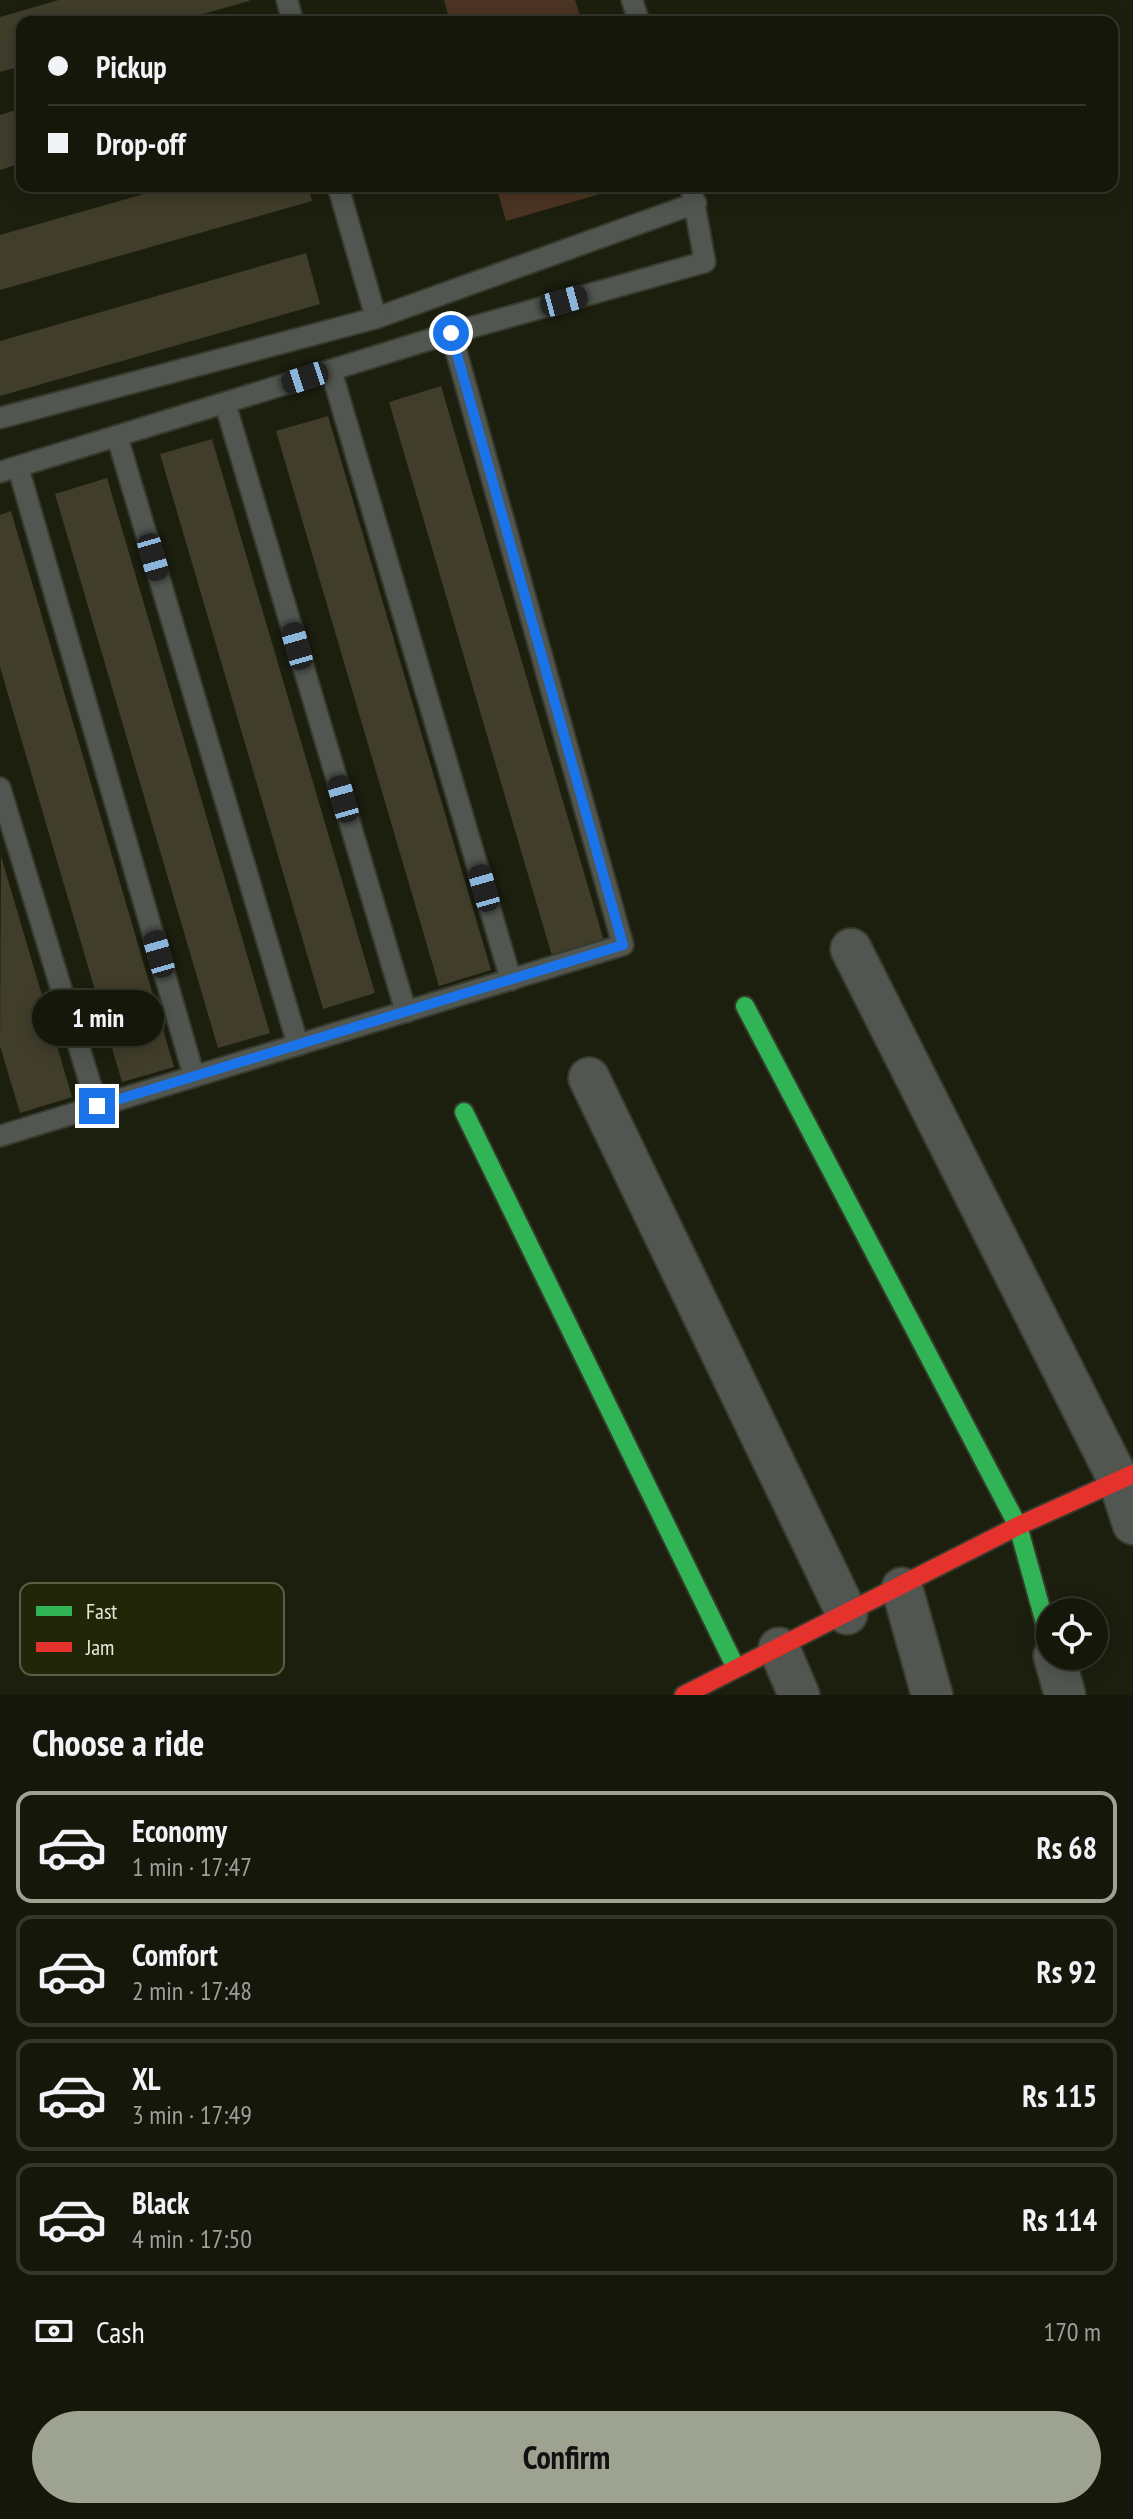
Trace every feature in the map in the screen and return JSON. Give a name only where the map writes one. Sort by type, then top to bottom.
[{"type":"street","points":[[851,949],[1126,1478],[1133,1524]]},
{"type":"street","points":[[745,1006],[1018,1526],[1038,1598]]},
{"type":"street","points":[[589,1078],[847,1614]]},
{"type":"street","points":[[464,1112],[736,1668]]},
{"type":"street","points":[[684,1695],[902,1588],[1018,1526],[1126,1478]]},
{"type":"street","points":[[902,1588],[932,1695]]},
{"type":"street","points":[[779,1648],[799,1695]]},
{"type":"street","points":[[1058,1670],[1065,1695]]},
{"type":"lane","points":[[340,192],[376,318]]},
{"type":"lane","points":[[0,418],[376,318],[693,195],[705,262],[451,333],[9,469],[194,1076]]},
{"type":"lane","points":[[0,1136],[623,945],[451,333]]},
{"type":"lane","points":[[331,370],[511,980]]},
{"type":"lane","points":[[225,403],[406,1012]]},
{"type":"lane","points":[[117,436],[298,1045]]},
{"type":"lane","points":[[0,788],[97,1106]]},
{"type":"shaded area","points":[[444,0],[575,0],[580,16],[448,16]]},
{"type":"shaded area","points":[[498,192],[607,192],[506,221]]},
{"type":"building","points":[[59,0],[249,0],[196,16],[16,16],[16,68],[0,72],[0,17]]},
{"type":"building","points":[[16,110],[16,165],[0,170],[0,115]]},
{"type":"building","points":[[151,192],[310,192],[312,201],[0,290],[0,235]]},
{"type":"building","points":[[306,253],[320,304],[0,396],[0,341]]},
{"type":"building","points":[[441,386],[604,941],[552,956],[389,402]]},
{"type":"building","points":[[328,416],[491,970],[439,986],[276,431]]},
{"type":"building","points":[[212,439],[375,993],[323,1009],[160,454]]},
{"type":"building","points":[[107,478],[270,1033],[218,1048],[55,494]]},
{"type":"building","points":[[11,511],[174,1067],[122,1082],[0,667],[0,515]]},
{"type":"building","points":[[1,856],[72,1097],[20,1113],[0,1046]]},
{"type":"traffic: fast","points":[[745,1006],[1018,1526],[1038,1598]]},
{"type":"traffic: fast","points":[[464,1112],[736,1668]]},
{"type":"traffic: jam","points":[[684,1695],[1018,1526],[1133,1474]]},
{"type":"route","points":[[97,1106],[623,945],[451,333]]}]
